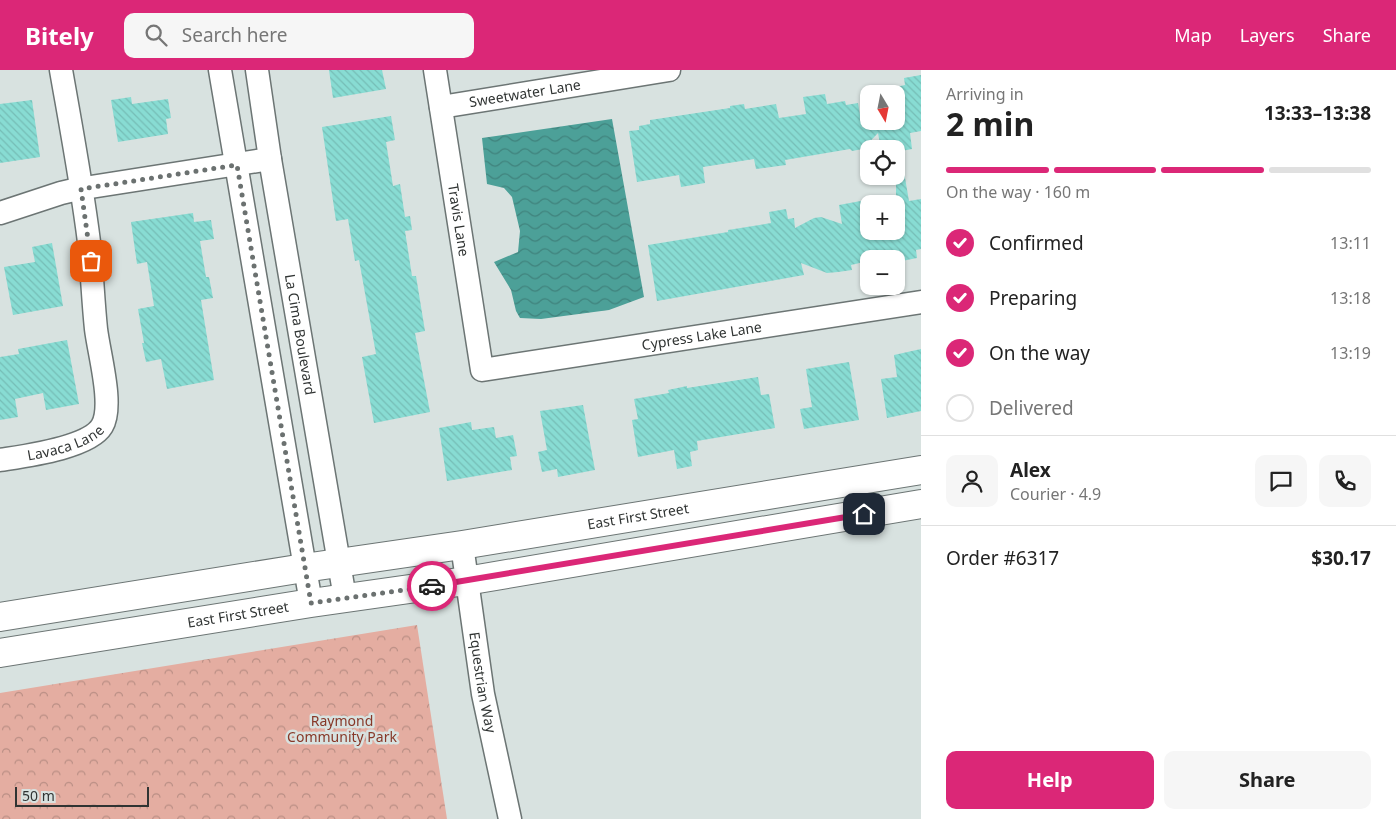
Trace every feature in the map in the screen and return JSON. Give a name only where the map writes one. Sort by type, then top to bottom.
[{"type":"main road","name":"East First Street","points":[[0,617],[304,568],[462,545],[921,470]]},
{"type":"main road","name":"East First Street","points":[[0,653],[311,603],[466,581],[921,504]]},
{"type":"street","points":[[61,70],[81,189]]},
{"type":"street","points":[[220,70],[311,603]]},
{"type":"street","name":"La Cima Boulevard","points":[[256,70],[345,598]]},
{"type":"street","name":"Travis Lane","points":[[435,70],[482,370]]},
{"type":"street","name":"Sweetwater Lane","points":[[441,107],[669,70]]},
{"type":"street","points":[[0,212],[81,189],[270,159]]},
{"type":"street","name":"Lavaca Lane","points":[[0,460],[54,450],[88,439],[102,427],[107,415],[108,403],[98,344],[89,245],[81,189]]},
{"type":"street","name":"Cypress Lake Lane","points":[[482,370],[921,302]]},
{"type":"street","name":"Equestrian Way","points":[[462,545],[484,694],[510,819]]},
{"type":"green space","name":"Raymond Community Park","points":[[417,625],[447,819],[0,819],[0,693]]},
{"type":"water","points":[[612,119],[644,297],[609,310],[541,319],[520,318],[516,311],[511,290],[494,262],[518,252],[520,231],[512,197],[504,188],[487,184],[482,138]]},
{"type":"building","points":[[329,70],[382,70],[386,89],[333,98]]},
{"type":"building","points":[[921,75],[921,131],[910,133],[912,149],[905,150],[905,140],[879,140],[878,133],[871,140],[860,140],[860,150],[852,151],[850,149],[785,160],[786,165],[756,169],[754,159],[703,167],[705,183],[681,187],[679,175],[637,182],[629,131],[639,130],[639,126],[650,124],[650,120],[730,108],[730,106],[744,104],[745,109],[776,104],[779,118],[806,114],[803,97],[825,94],[827,104],[845,101],[846,105],[858,103],[860,130],[905,130],[904,78]]},
{"type":"building","points":[[131,97],[132,104],[168,99],[171,118],[166,119],[168,134],[118,142],[111,100]]},
{"type":"building","points":[[32,100],[40,157],[0,163],[0,104]]},
{"type":"building","points":[[391,116],[395,140],[386,142],[393,186],[400,184],[405,217],[410,216],[412,230],[405,231],[412,276],[416,276],[425,331],[415,333],[430,412],[374,423],[362,357],[376,354],[359,260],[355,261],[348,219],[336,221],[322,127]]},
{"type":"building","points":[[905,178],[909,201],[921,199],[921,249],[916,250],[917,258],[905,260],[905,250],[860,250],[860,263],[851,265],[852,270],[827,273],[801,263],[804,275],[657,301],[648,245],[771,223],[769,212],[786,209],[788,219],[794,218],[795,228],[814,218],[821,217],[842,224],[839,205],[860,201],[860,240],[905,240],[905,195],[896,195],[896,185],[905,185]]},
{"type":"building","points":[[193,213],[194,222],[211,220],[214,239],[200,241],[206,277],[209,277],[213,298],[201,300],[214,380],[167,389],[161,359],[146,362],[138,309],[154,306],[147,262],[137,264],[131,222]]},
{"type":"building","points":[[52,243],[63,306],[13,315],[4,267],[35,262],[32,247]]},
{"type":"building","points":[[67,340],[79,404],[46,410],[43,393],[15,399],[18,417],[0,420],[0,357],[19,354],[18,349]]},
{"type":"building","points":[[921,349],[921,411],[887,418],[881,379],[897,377],[894,355]]},
{"type":"building","points":[[849,362],[859,420],[804,429],[800,409],[812,407],[806,369]]},
{"type":"building","points":[[758,377],[761,395],[769,394],[775,428],[697,441],[698,450],[690,452],[692,466],[677,469],[674,450],[638,457],[632,420],[638,419],[634,399],[669,393],[668,390],[687,386],[687,388]]},
{"type":"building","points":[[583,405],[595,470],[558,477],[557,469],[542,472],[538,452],[547,450],[540,411]]},
{"type":"building","points":[[471,422],[472,430],[494,427],[496,438],[513,435],[517,456],[510,457],[512,470],[447,481],[439,428]]},
{"type":"way so far","points":[[91,261],[81,189],[237,165],[311,603],[432,586]]},
{"type":"route","points":[[432,586],[864,514]]}]
